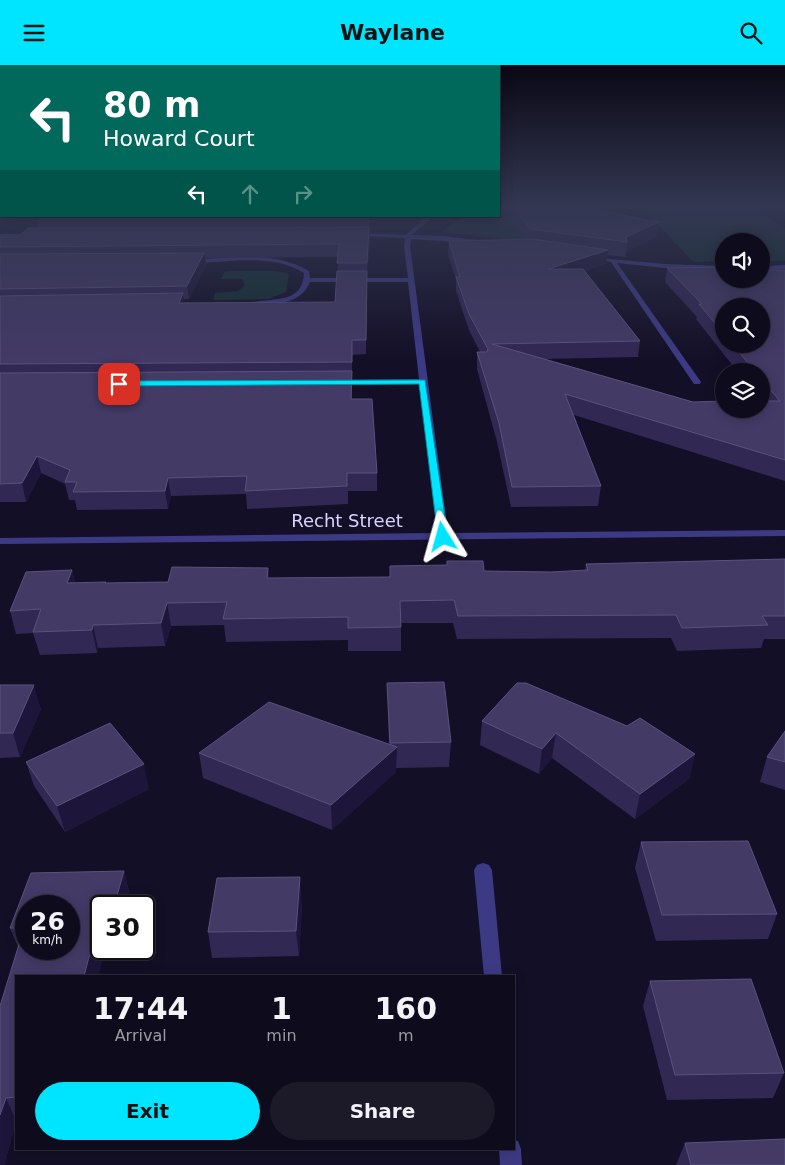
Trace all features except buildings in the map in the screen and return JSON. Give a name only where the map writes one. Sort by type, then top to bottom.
[{"type":"street","points":[[408,256],[422,381],[443,537]]},
{"type":"street","points":[[586,257],[613,261],[715,267]]},
{"type":"street","points":[[613,261],[696,382]]},
{"type":"street","points":[[186,262],[288,263],[302,267],[308,272],[309,280],[296,296],[271,303],[251,304]]},
{"type":"street","points":[[770,268],[785,267]]},
{"type":"street","points":[[309,280],[411,280]]},
{"type":"street","points":[[325,382],[422,381]]},
{"type":"street","name":"Recht Street","points":[[0,541],[785,533]]},
{"type":"street","points":[[483,869],[493,975]]},
{"type":"street","points":[[510,1150],[511,1165]]},
{"type":"green space","points":[[688,256],[715,256],[715,261],[693,262]]},
{"type":"green space","points":[[770,256],[785,256],[785,261],[770,261]]},
{"type":"green space","points":[[225,271],[277,271],[289,274],[286,292],[268,299],[213,300],[215,293],[238,291],[245,285],[242,279],[221,279]]},
{"type":"route","points":[[119,384],[422,381],[443,537]]}]
